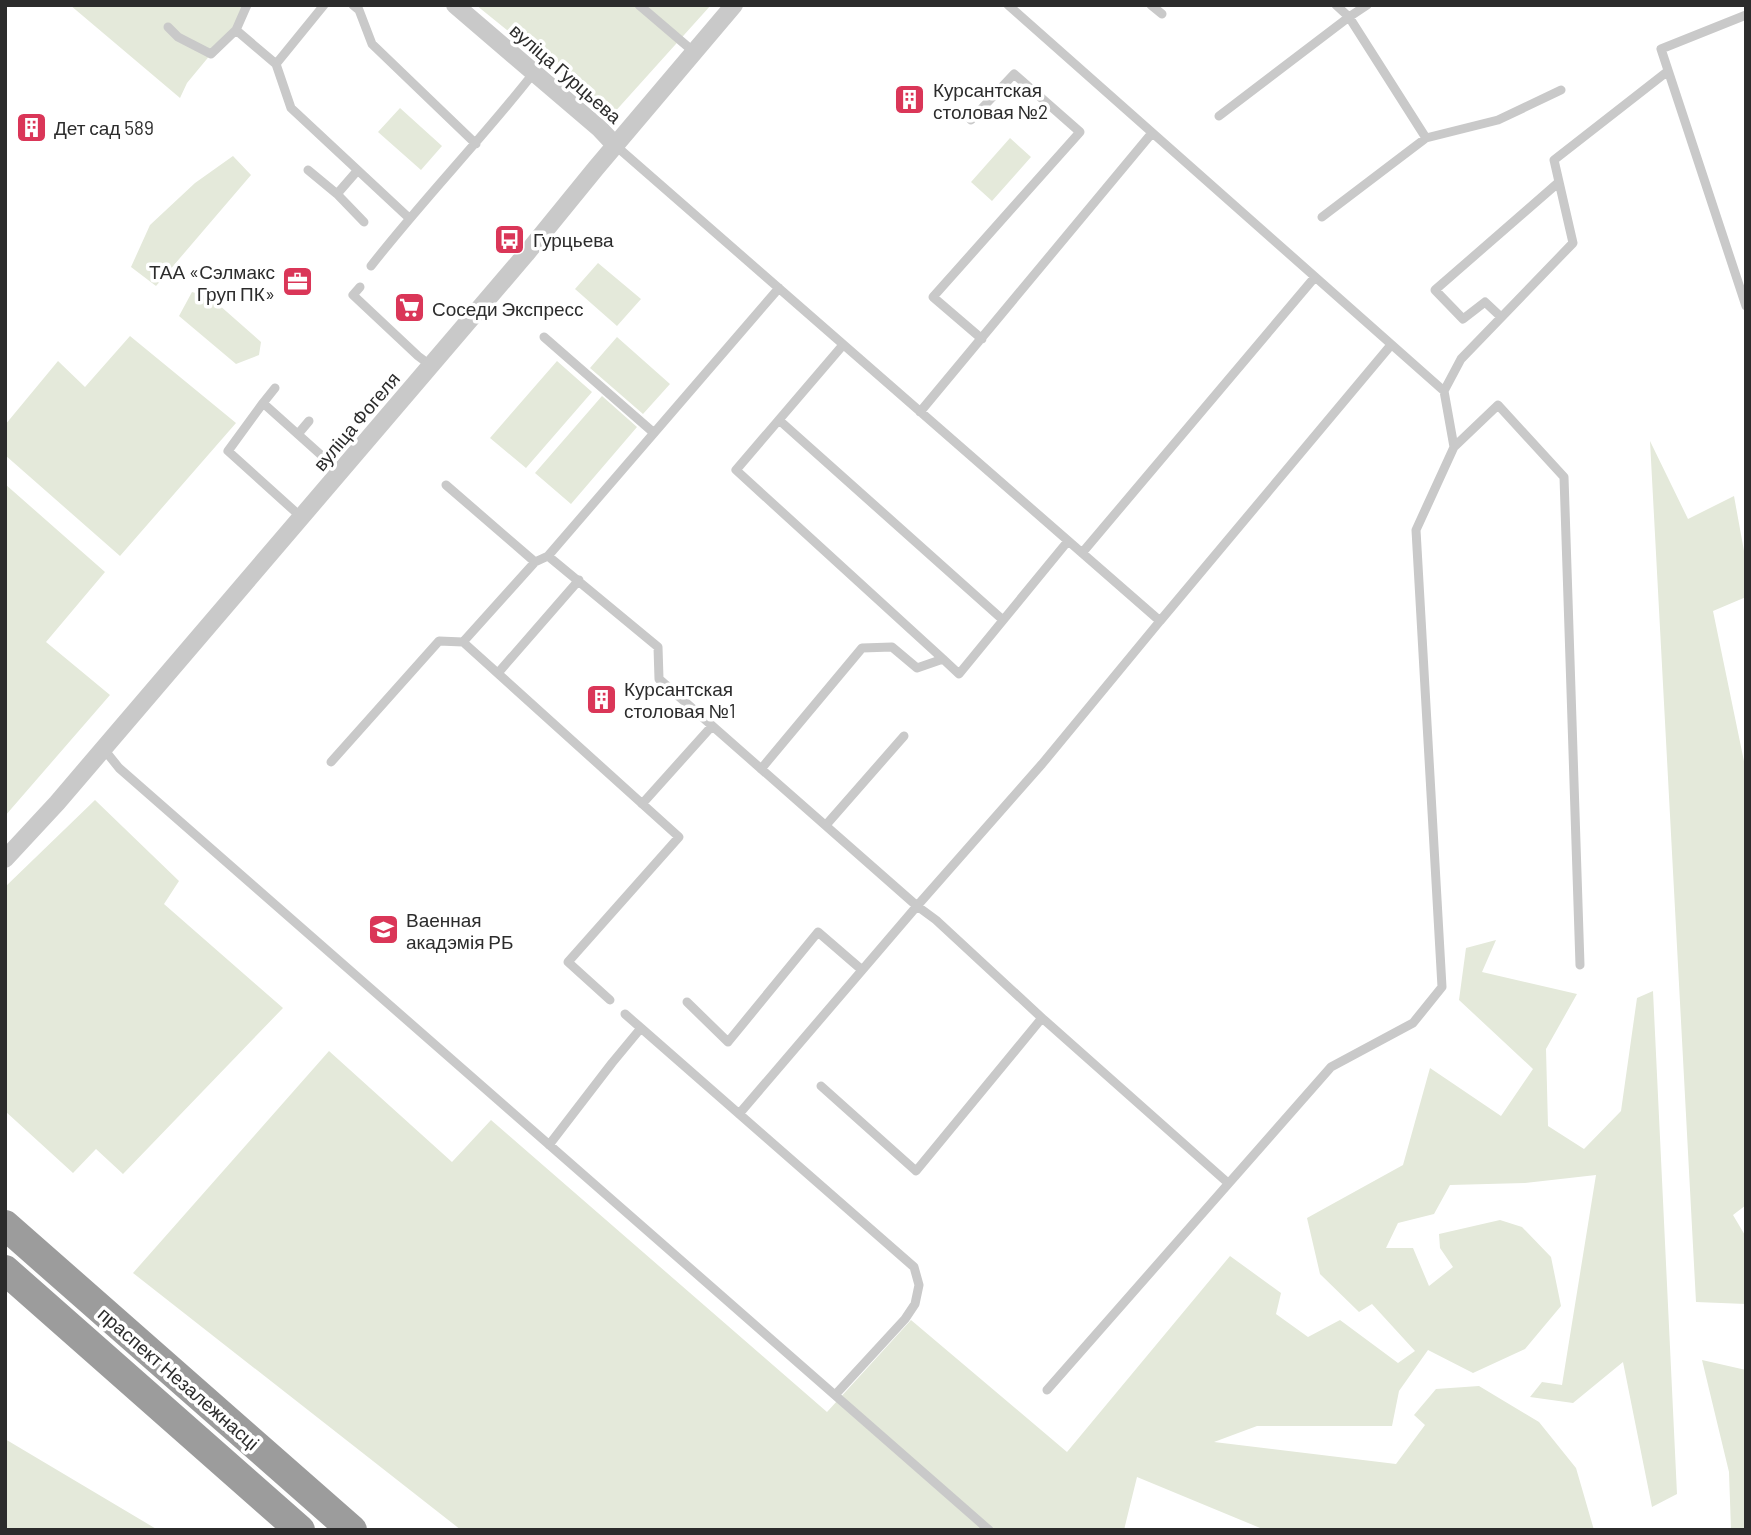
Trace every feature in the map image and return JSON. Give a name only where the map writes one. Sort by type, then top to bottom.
[{"type":"highway","name":"праспект Незалежнасці","points":[[5,1225],[352,1530]]},
{"type":"highway","name":"праспект Незалежнасці","points":[[5,1270],[300,1530]]},
{"type":"highway","points":[[238,1476],[285,1530]]},
{"type":"street","name":"вуліца Гурцьева","points":[[456,5],[600,129],[616,146]]},
{"type":"street","name":"вуліца Фогеля","points":[[5,859],[57,803],[340,472],[734,5]]},
{"type":"lane","points":[[167,27],[178,37],[211,54],[236,30],[247,5]]},
{"type":"lane","points":[[276,64],[324,5]]},
{"type":"lane","points":[[354,5],[359,10],[372,44],[476,144]]},
{"type":"lane","points":[[639,5],[694,52]]},
{"type":"lane","points":[[1008,5],[1444,391]]},
{"type":"lane","points":[[1151,5],[1162,14]]},
{"type":"lane","points":[[1336,5],[1349,17],[1426,138]]},
{"type":"lane","points":[[1219,116],[1367,5]]},
{"type":"lane","points":[[1746,15],[1661,49],[1746,306]]},
{"type":"lane","points":[[236,30],[276,64],[291,108],[409,218]]},
{"type":"lane","points":[[1454,447],[1444,391],[1461,359],[1573,243],[1554,160],[1668,71]]},
{"type":"lane","points":[[371,266],[528,80],[537,74]]},
{"type":"lane","points":[[971,120],[1014,74],[1080,132],[933,297],[982,339]]},
{"type":"lane","points":[[1322,217],[1426,138],[1498,120],[1561,90]]},
{"type":"lane","points":[[920,412],[1152,132]]},
{"type":"lane","points":[[616,146],[1160,621]]},
{"type":"lane","points":[[308,170],[337,194],[364,222]]},
{"type":"lane","points":[[337,194],[357,171]]},
{"type":"lane","points":[[1501,317],[1485,302],[1463,319],[1435,289],[1559,182]]},
{"type":"lane","points":[[1082,553],[1315,277]]},
{"type":"lane","points":[[360,287],[353,295],[430,365]]},
{"type":"lane","points":[[463,642],[535,562],[548,556],[779,288]]},
{"type":"lane","points":[[544,337],[654,433]]},
{"type":"lane","points":[[844,345],[736,470],[959,674],[1068,541]]},
{"type":"lane","points":[[739,1114],[1042,764],[1391,345]]},
{"type":"lane","points":[[275,388],[228,451],[300,516]]},
{"type":"lane","points":[[263,403],[340,472]]},
{"type":"lane","points":[[1047,1390],[1331,1067],[1413,1023],[1442,987],[1416,530],[1454,447],[1498,405],[1564,477],[1580,965]]},
{"type":"lane","points":[[779,419],[1003,620]]},
{"type":"lane","points":[[298,434],[309,421]]},
{"type":"lane","points":[[446,485],[535,562]]},
{"type":"lane","points":[[548,556],[658,647],[659,679],[936,920],[1228,1184]]},
{"type":"lane","points":[[498,673],[579,580]]},
{"type":"lane","points":[[331,762],[439,641],[463,642],[679,836],[568,962],[610,1000]]},
{"type":"lane","points":[[761,769],[862,648],[892,647],[917,668],[943,659]]},
{"type":"lane","points":[[642,804],[712,726]]},
{"type":"lane","points":[[825,825],[904,736]]},
{"type":"lane","points":[[103,748],[119,768],[989,1530]]},
{"type":"lane","points":[[687,1002],[728,1042],[818,932],[862,970]]},
{"type":"lane","points":[[625,1014],[914,1268],[919,1285],[915,1304],[905,1320],[835,1395]]},
{"type":"lane","points":[[821,1086],[916,1171],[1042,1018]]},
{"type":"lane","points":[[549,1145],[641,1028]]},
{"type":"shaded area","points":[[70,5],[247,5],[236,30],[187,83],[180,98]]},
{"type":"shaded area","points":[[476,5],[711,5],[612,115]]},
{"type":"shaded area","points":[[400,108],[442,146],[421,170],[378,132]]},
{"type":"shaded area","points":[[1010,138],[1031,157],[992,201],[971,182]]},
{"type":"shaded area","points":[[233,156],[251,175],[156,286],[131,267],[150,225],[195,183]]},
{"type":"shaded area","points":[[598,263],[641,299],[617,326],[575,289]]},
{"type":"shaded area","points":[[192,292],[210,297],[261,342],[259,355],[236,364],[179,316]]},
{"type":"shaded area","points":[[130,336],[236,423],[120,556],[5,455],[5,425],[58,361],[85,387]]},
{"type":"shaded area","points":[[617,337],[670,384],[643,414],[590,368]]},
{"type":"shaded area","points":[[557,361],[592,392],[526,468],[490,438]]},
{"type":"shaded area","points":[[602,396],[637,427],[571,504],[535,473]]},
{"type":"shaded area","points":[[1650,441],[1688,519],[1734,496],[1746,562],[1746,597],[1713,611],[1746,771],[1746,1205],[1733,1215],[1746,1237],[1746,1304],[1696,1302]]},
{"type":"shaded area","points":[[5,484],[105,572],[46,642],[110,695],[5,816]]},
{"type":"shaded area","points":[[95,800],[179,881],[164,904],[283,1008],[123,1174],[96,1149],[73,1173],[5,1111],[5,887]]},
{"type":"shaded area","points":[[1496,940],[1482,972],[1577,994],[1546,1049],[1548,1126],[1584,1149],[1621,1111],[1637,998],[1653,991],[1677,1494],[1652,1507],[1623,1362],[1573,1403],[1530,1397],[1542,1382],[1562,1385],[1596,1175],[1525,1183],[1450,1185],[1434,1214],[1398,1223],[1386,1248],[1413,1248],[1429,1286],[1453,1267],[1440,1248],[1439,1234],[1500,1220],[1522,1227],[1551,1257],[1561,1306],[1525,1349],[1473,1373],[1428,1350],[1399,1391],[1392,1426],[1257,1426],[1214,1442],[1396,1464],[1425,1425],[1414,1415],[1436,1389],[1479,1386],[1539,1422],[1576,1468],[1594,1530],[1265,1530],[1137,1477],[1124,1530],[461,1530],[133,1273],[329,1051],[452,1162],[491,1120],[827,1412],[911,1320],[1067,1452],[1230,1256],[1281,1293],[1276,1314],[1308,1337],[1340,1320],[1398,1363],[1415,1351],[1372,1304],[1359,1312],[1320,1274],[1307,1218],[1403,1165],[1430,1068],[1501,1116],[1533,1069],[1459,1000],[1466,948]]},
{"type":"shaded area","points":[[1702,1360],[1746,1370],[1746,1530],[1731,1530],[1729,1472]]},
{"type":"shaded area","points":[[5,1439],[158,1530],[5,1530]]},
{"type":"place","name":"Курсантская столовая №2","points":[[910,100]]},
{"type":"place","name":"Дет сад 589","points":[[31,127]]},
{"type":"place","name":"Гурцьева","points":[[510,239]]},
{"type":"place","name":"ТАА «Сэлмакс Груп ПК»","points":[[298,282]]},
{"type":"place","name":"Соседи Экспресс","points":[[409,308]]},
{"type":"place","name":"Курсантская столовая №1","points":[[601,699]]},
{"type":"place","name":"Ваенная акадэмія РБ","points":[[383,930]]}]
